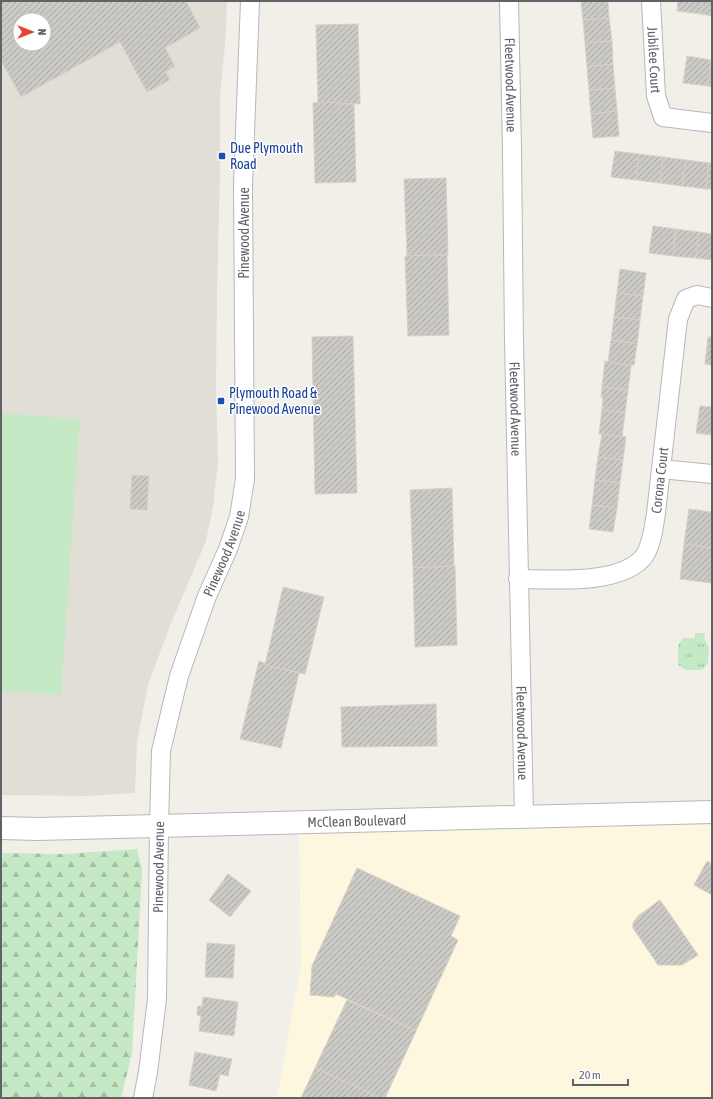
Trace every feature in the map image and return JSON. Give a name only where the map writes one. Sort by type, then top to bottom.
[{"type":"street","name":"Pinewood Avenue","points":[[143,1098],[148,1072],[157,998],[161,751],[179,676],[207,596],[236,527],[245,478],[244,185],[250,1]]},
{"type":"street","name":"Fleetwood Avenue","points":[[509,1],[518,579],[524,816]]},
{"type":"street","name":"Jubilee Court","points":[[651,1],[656,96],[663,117],[712,124]]},
{"type":"street","name":"Corona Court","points":[[518,579],[587,579],[608,576],[636,565],[645,554],[653,531],[678,319],[686,299],[697,296],[712,298]]},
{"type":"street","points":[[661,469],[712,474]]},
{"type":"street","name":"McClean Boulevard","points":[[1,828],[38,829],[712,812]]},
{"type":"shaded area","points":[[1,1],[227,1],[226,33],[220,97],[216,387],[218,462],[213,507],[206,541],[171,623],[148,685],[137,741],[135,793],[88,796],[1,795]]},
{"type":"shaded area","points":[[712,815],[712,1098],[277,1098],[301,964],[299,824]]},
{"type":"green space","points":[[1,413],[80,419],[61,695],[1,691]]},
{"type":"green space","points":[[695,633],[705,633],[704,639],[709,647],[708,663],[702,670],[686,670],[678,665],[678,645],[683,638],[695,638]]},
{"type":"green space","points":[[137,849],[142,870],[132,1054],[121,1098],[1,1098],[1,853],[65,854]]},
{"type":"building","points":[[1,1],[186,1],[200,28],[165,48],[175,66],[166,72],[170,80],[147,92],[120,42],[21,97],[1,60]]},
{"type":"building","points":[[581,1],[608,1],[609,18],[583,20]]},
{"type":"building","points":[[678,1],[703,1],[701,14],[677,11]]},
{"type":"building","points":[[703,1],[712,1],[712,16],[701,14]]},
{"type":"building","points":[[609,18],[612,41],[585,43],[583,20]]},
{"type":"building","points":[[358,24],[360,104],[318,103],[316,25]]},
{"type":"building","points":[[612,41],[613,64],[587,67],[585,43]]},
{"type":"building","points":[[687,56],[711,60],[708,86],[683,83]]},
{"type":"building","points":[[712,60],[712,87],[708,86]]},
{"type":"building","points":[[613,64],[615,88],[589,90],[587,67]]},
{"type":"building","points":[[615,88],[617,111],[591,114],[589,90]]},
{"type":"building","points":[[338,102],[338,104],[354,104],[356,182],[315,183],[313,103]]},
{"type":"building","points":[[617,111],[619,136],[593,138],[591,114]]},
{"type":"building","points":[[615,151],[639,154],[636,180],[611,177]]},
{"type":"building","points":[[639,154],[663,157],[660,183],[636,180]]},
{"type":"building","points":[[663,157],[686,160],[682,186],[660,183]]},
{"type":"building","points":[[686,160],[709,163],[706,189],[682,186]]},
{"type":"building","points":[[709,163],[712,163],[712,189],[706,189]]},
{"type":"building","points":[[446,178],[448,255],[407,256],[404,179]]},
{"type":"building","points":[[653,226],[676,229],[673,256],[649,253]]},
{"type":"building","points":[[676,229],[699,232],[696,258],[673,256]]},
{"type":"building","points":[[699,232],[712,234],[712,260],[696,258]]},
{"type":"building","points":[[447,255],[449,335],[408,336],[405,256]]},
{"type":"building","points":[[620,269],[646,273],[643,296],[617,293]]},
{"type":"building","points":[[617,293],[643,296],[640,320],[614,317]]},
{"type":"building","points":[[614,317],[640,320],[637,344],[611,340]]},
{"type":"building","points":[[353,336],[357,493],[315,494],[312,337]]},
{"type":"building","points":[[708,337],[712,337],[712,365],[705,364]]},
{"type":"building","points":[[611,340],[637,344],[634,365],[631,366],[608,362]]},
{"type":"building","points":[[605,361],[631,366],[628,390],[602,387]]},
{"type":"building","points":[[602,387],[628,390],[625,413],[602,410]]},
{"type":"building","points":[[700,406],[712,407],[712,435],[696,433]]},
{"type":"building","points":[[602,410],[625,413],[622,437],[599,434]]},
{"type":"building","points":[[602,434],[626,437],[623,460],[598,457]]},
{"type":"building","points":[[598,457],[623,460],[620,483],[595,480]]},
{"type":"building","points":[[132,475],[149,476],[147,510],[130,509]]},
{"type":"building","points":[[595,480],[620,483],[617,508],[592,505]]},
{"type":"building","points":[[452,488],[454,566],[413,568],[410,490]]},
{"type":"building","points":[[592,505],[617,508],[613,532],[589,529]]},
{"type":"building","points":[[689,509],[712,512],[712,548],[684,544]]},
{"type":"building","points":[[684,544],[712,548],[712,583],[680,579]]},
{"type":"building","points":[[455,566],[457,645],[415,647],[413,568]]},
{"type":"building","points":[[283,587],[324,597],[305,674],[265,665]]},
{"type":"building","points":[[259,661],[265,663],[265,665],[299,673],[281,748],[240,739]]},
{"type":"building","points":[[436,704],[437,746],[342,747],[341,707]]},
{"type":"building","points":[[707,861],[712,864],[712,895],[694,885]]},
{"type":"building","points":[[357,868],[460,916],[451,936],[458,940],[416,1031],[336,994],[334,997],[310,995],[312,966]]},
{"type":"building","points":[[228,874],[251,891],[230,917],[209,900]]},
{"type":"building","points":[[660,900],[698,955],[682,965],[658,965],[633,928],[633,923],[638,916]]},
{"type":"building","points":[[207,943],[235,945],[233,978],[205,977]]},
{"type":"building","points":[[203,997],[238,1002],[234,1036],[199,1031],[201,1016],[197,1015],[198,1006],[202,1006]]},
{"type":"building","points":[[347,1000],[416,1031],[385,1098],[380,1098],[315,1068]]},
{"type":"building","points":[[195,1052],[232,1059],[228,1076],[220,1074],[216,1091],[189,1085]]},
{"type":"building","points":[[315,1068],[380,1098],[301,1098]]},
{"type":"place","name":"Due Plymouth Road","points":[[222,156]]},
{"type":"place","name":"Plymouth Road & Pinewood Avenue","points":[[221,401]]}]
